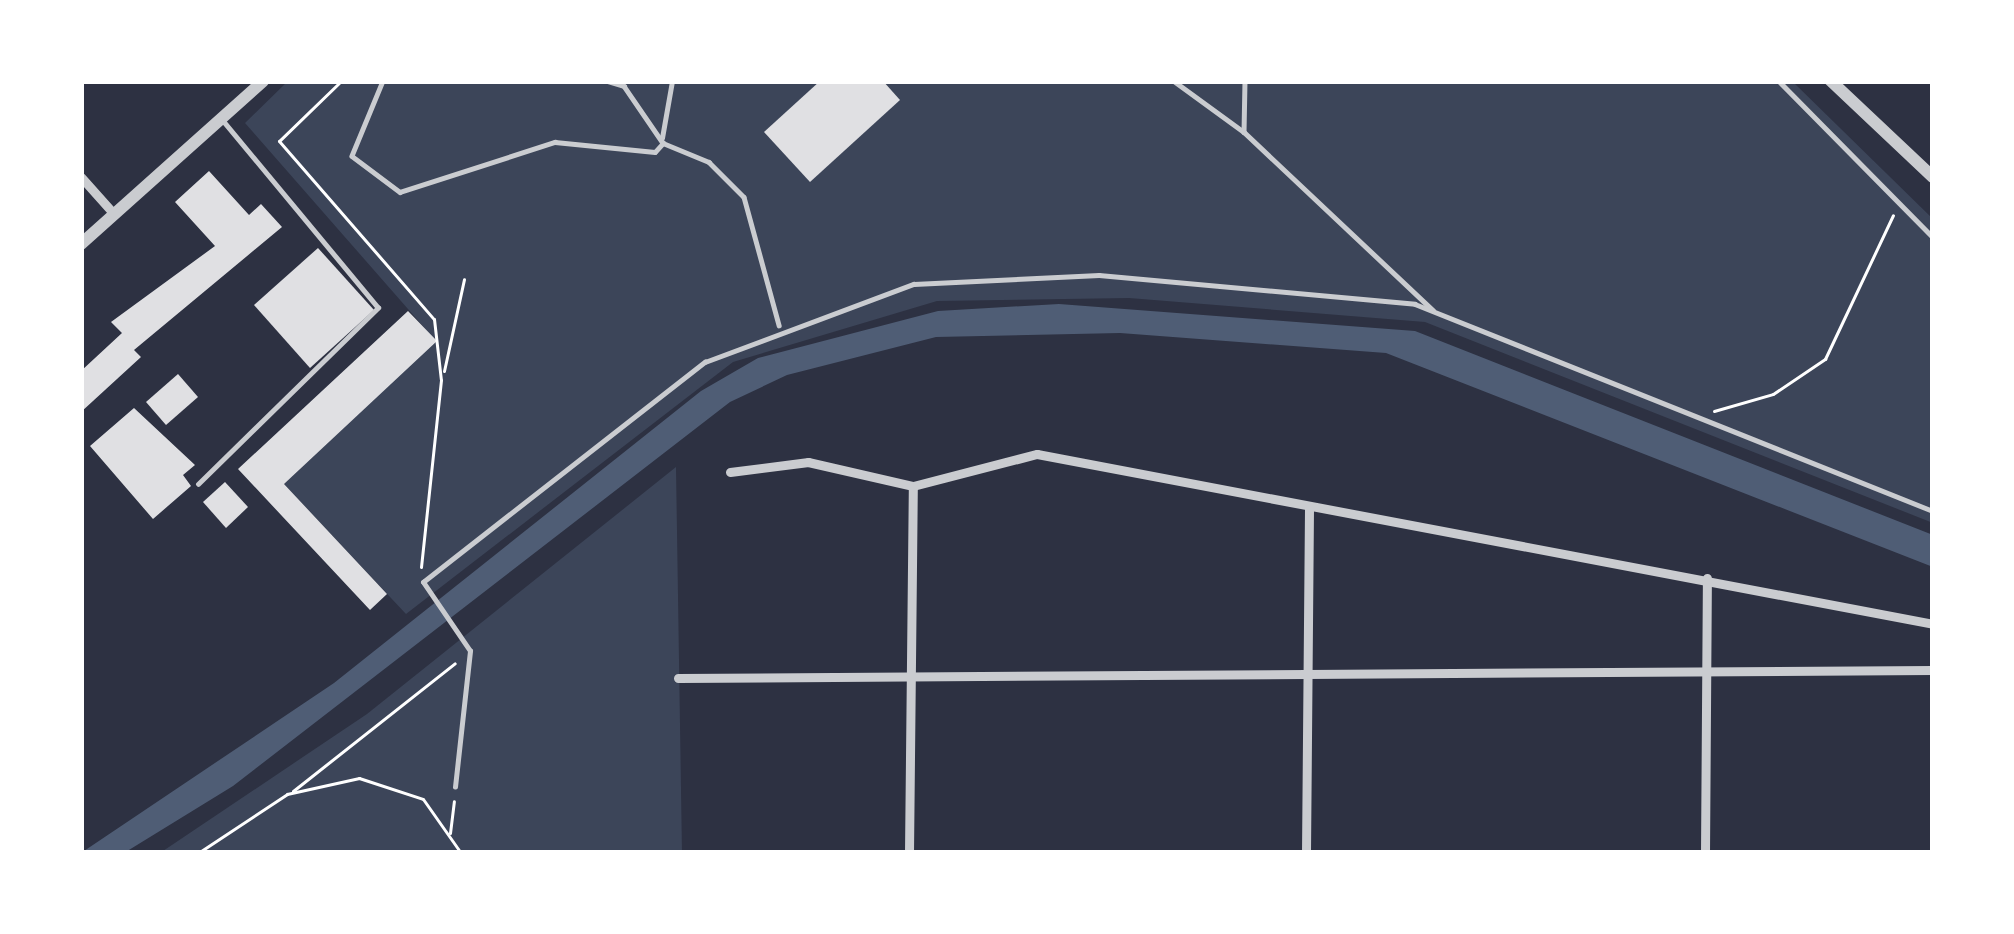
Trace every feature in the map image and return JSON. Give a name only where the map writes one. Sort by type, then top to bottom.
[{"type":"street","points":[[81,244],[263,81]]},
{"type":"street","points":[[1831,81],[1933,177]]},
{"type":"street","points":[[81,177],[114,214]]},
{"type":"street","points":[[730,472],[808,461],[913,486],[1037,454],[1933,624]]},
{"type":"street","points":[[909,853],[913,486]]},
{"type":"street","points":[[1306,853],[1309,508]]},
{"type":"street","points":[[1706,578],[1706,853]]},
{"type":"street","points":[[678,678],[1933,670]]},
{"type":"lane","points":[[382,81],[352,156],[400,192],[555,142],[655,152],[664,143]]},
{"type":"lane","points":[[608,81],[624,86],[664,143],[709,163],[744,197],[779,325]]},
{"type":"lane","points":[[664,143],[657,118],[672,81]]},
{"type":"lane","points":[[1174,81],[1244,132],[1433,310]]},
{"type":"lane","points":[[1244,132],[1246,81]]},
{"type":"lane","points":[[1779,81],[1933,237]]},
{"type":"lane","points":[[198,484],[378,308],[220,119]]},
{"type":"lane","points":[[455,788],[470,651],[466,638],[423,582],[693,370],[779,325],[914,284],[1077,275],[1433,310],[1933,511]]},
{"type":"path","points":[[341,81],[279,141],[434,319],[441,380]]},
{"type":"path","points":[[1701,415],[1773,394],[1841,339],[1891,223],[1888,187]]},
{"type":"path","points":[[423,582],[441,380],[464,279]]},
{"type":"path","points":[[198,853],[287,794],[470,651]]},
{"type":"path","points":[[287,794],[390,782],[423,799],[460,853]]},
{"type":"path","points":[[450,835],[455,788]]},
{"type":"shaded area","points":[[288,81],[1792,81],[1933,219],[1933,523],[1425,322],[1129,298],[937,301],[733,362],[406,614],[284,484],[436,341],[245,123]]},
{"type":"shaded area","points":[[1059,304],[1415,331],[1933,535],[1933,567],[1386,353],[1120,333],[936,337],[787,375],[730,402],[233,786],[124,853],[81,853],[334,683],[701,391],[758,358],[938,311]]},
{"type":"shaded area","points":[[676,467],[682,853],[160,853],[367,714]]},
{"type":"building","points":[[820,81],[883,81],[900,100],[810,182],[764,132]]},
{"type":"building","points":[[209,171],[249,215],[261,204],[282,227],[134,350],[141,357],[81,412],[81,371],[122,333],[111,322],[215,246],[175,202]]},
{"type":"building","points":[[318,248],[374,310],[310,368],[254,305]]},
{"type":"building","points":[[408,311],[437,341],[284,484],[387,594],[370,610],[238,469]]},
{"type":"building","points":[[178,374],[198,397],[166,425],[146,402]]},
{"type":"building","points":[[134,408],[195,465],[183,475],[191,486],[153,519],[90,446]]},
{"type":"building","points":[[225,482],[248,507],[226,528],[203,502]]}]
